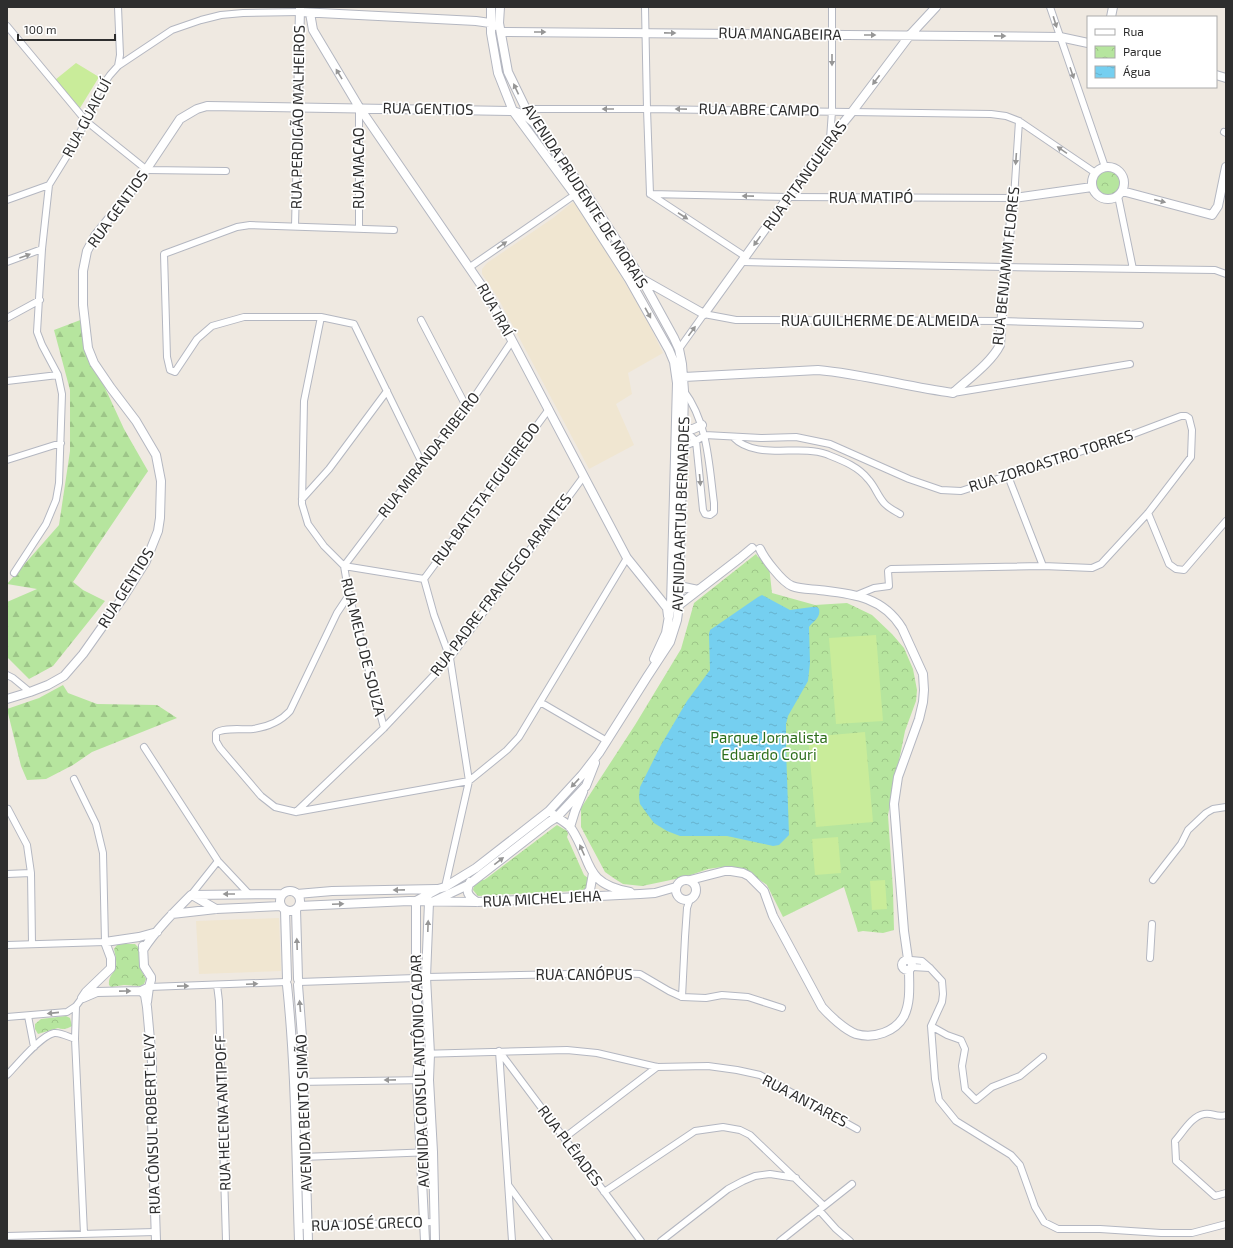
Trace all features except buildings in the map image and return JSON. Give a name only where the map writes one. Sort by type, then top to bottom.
[{"type":"street","points":[[118,7],[120,55],[118,66]]},
{"type":"street","points":[[310,13],[317,7]]},
{"type":"street","name":"AVENIDA PRUDENTE DE MORAIS","points":[[492,7],[490,20],[498,73],[513,111],[575,195],[629,279],[672,356],[677,383],[676,413]]},
{"type":"street","name":"AVENIDA PRUDENTE DE MORAIS","points":[[500,7],[499,20],[508,72],[534,123],[584,190],[641,278],[679,349],[684,377],[684,391]]},
{"type":"street","points":[[645,7],[650,194],[744,259],[1005,267],[1215,270],[1226,274]]},
{"type":"street","points":[[830,139],[832,111],[832,7]]},
{"type":"street","name":"RUA PITANGUEIRAS","points":[[679,349],[830,139],[910,35],[936,7]]},
{"type":"street","points":[[1050,7],[1105,167]]},
{"type":"street","name":"RUA GUAICUÍ","points":[[49,185],[86,121],[97,93],[118,66],[172,30],[221,15],[300,10],[310,13],[476,21],[499,20]]},
{"type":"street","name":"RUA PERDIGÃO MALHEIROS","points":[[295,226],[300,10]]},
{"type":"street","name":"RUA IRAÍ","points":[[310,13],[313,30],[351,94],[470,267],[492,302],[627,558],[667,608],[673,621]]},
{"type":"street","points":[[490,20],[501,32]]},
{"type":"street","points":[[7,26],[86,121],[147,170],[226,171]]},
{"type":"street","name":"RUA MANGABEIRA","points":[[501,32],[1060,37],[1087,43]]},
{"type":"street","points":[[341,107],[348,101],[351,94]]},
{"type":"street","name":"RUA GENTIOS","points":[[7,699],[48,685],[64,676],[83,654],[124,596],[146,561],[158,531],[160,518],[160,481],[156,455],[136,421],[94,363],[88,348],[83,305],[82,271],[87,251],[95,236],[147,170],[180,119],[196,109],[207,106],[360,107],[513,111]]},
{"type":"street","name":"RUA MACAO","points":[[358,228],[360,107]]},
{"type":"street","name":"RUA ABRE CAMPO","points":[[526,109],[647,109],[991,114],[1006,116],[1019,121],[1094,172]]},
{"type":"street","points":[[513,111],[525,115],[534,123]]},
{"type":"street","name":"RUA BENJAMIM FLORES","points":[[953,393],[997,352],[1000,345],[1005,267],[1014,198],[1019,121]]},
{"type":"street","points":[[1133,269],[1120,194],[1124,182],[1121,174],[1114,168],[1105,167],[1094,172],[1091,180],[1092,187],[1094,192],[1102,198],[1108,199],[1120,194],[1212,215],[1218,206],[1226,167]]},
{"type":"street","points":[[7,200],[49,185],[42,249],[38,332],[42,345],[58,375],[62,394],[59,483],[56,500],[46,524],[14,573]]},
{"type":"street","name":"RUA MATIPÓ","points":[[650,194],[787,197],[1014,198],[1092,187]]},
{"type":"street","points":[[470,267],[584,190]]},
{"type":"street","points":[[394,230],[250,224],[237,227],[164,254],[168,357],[170,370],[175,372],[197,339],[212,326],[244,317],[321,317],[354,324],[422,463]]},
{"type":"street","points":[[7,262],[42,249]]},
{"type":"street","points":[[629,279],[641,278]]},
{"type":"street","name":"RUA GUILHERME DE ALMEIDA","points":[[641,278],[704,314],[736,320],[1001,321],[1140,326]]},
{"type":"street","points":[[7,318],[40,300]]},
{"type":"street","points":[[191,895],[282,894],[291,891],[297,894],[332,891],[442,888],[469,781],[450,658],[434,615],[424,579],[344,566],[324,546],[308,524],[302,504],[302,423],[304,401],[321,317]]},
{"type":"street","points":[[421,320],[468,408]]},
{"type":"street","name":"RUA MIRANDA RIBEIRO","points":[[344,566],[422,463],[468,408],[512,341]]},
{"type":"street","points":[[684,377],[818,370],[840,372],[953,393],[1130,364]]},
{"type":"street","points":[[7,381],[58,375]]},
{"type":"street","points":[[302,499],[328,469],[388,391]]},
{"type":"street","points":[[676,413],[684,429],[696,441],[702,507],[705,514],[710,515],[714,512],[714,503],[705,435],[690,398],[684,391]]},
{"type":"street","name":"AVENIDA ARTUR BERNARDES","points":[[416,901],[476,868],[550,811],[582,775],[599,753],[670,642],[679,586],[684,391]]},
{"type":"street","name":"RUA BATISTA FIGUEIREDO","points":[[424,579],[549,409]]},
{"type":"street","name":"AVENIDA ARTUR BERNARDES","points":[[675,605],[672,592],[676,413]]},
{"type":"street","name":"RUA ZOROASTRO TORRES","points":[[705,435],[761,438],[796,437],[830,444],[908,479],[941,490],[961,491],[1128,436],[1181,416],[1186,416],[1189,418],[1192,430],[1191,458],[1148,513]]},
{"type":"street","points":[[684,429],[693,429],[702,425]]},
{"type":"street","points":[[683,447],[705,435]]},
{"type":"street","points":[[733,437],[738,442],[764,450],[805,451],[825,454],[856,468],[868,479],[884,504],[900,514]]},
{"type":"street","points":[[7,460],[61,443]]},
{"type":"street","name":"RUA PADRE FRANCISCO ARANTES","points":[[296,812],[384,728],[450,658],[584,476]]},
{"type":"street","points":[[1008,476],[1043,566]]},
{"type":"street","points":[[702,507],[714,503]]},
{"type":"street","points":[[853,594],[874,588],[889,586],[888,571],[891,569],[1043,566],[1092,568],[1101,564],[1148,513],[1169,564],[1176,569],[1184,570],[1226,521]]},
{"type":"street","points":[[660,599],[675,605],[698,590],[740,558],[757,552],[790,585],[807,589],[853,594],[873,602],[888,612],[897,621],[905,635],[923,674],[923,702],[919,719],[901,768],[894,804],[908,965],[909,994],[904,1015],[892,1030],[874,1036],[855,1034],[843,1026],[822,1007],[773,916],[764,891],[749,876],[732,871],[724,871],[692,882],[683,880],[678,884],[677,891],[682,899],[687,900]]},
{"type":"street","points":[[349,595],[337,613],[290,711],[283,719],[267,726],[254,729],[224,730],[218,731],[216,734],[216,741],[220,748],[261,796],[275,807],[296,812],[469,781],[507,750],[519,737],[627,558]]},
{"type":"street","name":"RUA MELO DE SOUZA","points":[[344,566],[349,595],[384,728]]},
{"type":"street","points":[[679,586],[698,590]]},
{"type":"street","points":[[660,599],[672,592]]},
{"type":"street","points":[[7,675],[30,692]]},
{"type":"street","points":[[540,702],[607,741]]},
{"type":"street","points":[[144,747],[218,861],[249,894]]},
{"type":"street","name":"AVENIDA ARTUR BERNARDES","points":[[429,902],[468,884],[557,817],[586,786],[599,753]]},
{"type":"street","points":[[7,1017],[67,1012],[76,1006],[86,992],[111,968],[112,963],[110,951],[105,942],[103,853],[96,824],[74,779]]},
{"type":"street","points":[[570,827],[586,786]]},
{"type":"street","points":[[1153,880],[1181,844],[1188,830],[1206,813],[1213,809],[1226,807]]},
{"type":"street","points":[[8,809],[27,845],[31,873],[32,944]]},
{"type":"street","points":[[550,811],[570,827],[593,874],[608,886],[621,891],[640,894]]},
{"type":"street","points":[[143,950],[172,914],[191,895],[218,861]]},
{"type":"street","points":[[476,868],[468,884],[467,892],[469,896],[477,902]]},
{"type":"street","points":[[7,874],[31,873]]},
{"type":"street","points":[[583,897],[590,890],[593,874]]},
{"type":"street","points":[[687,900],[696,893],[692,882]]},
{"type":"street","name":"RUA MICHEL JEHA","points":[[297,908],[416,901],[477,902],[677,891]]},
{"type":"street","points":[[282,894],[280,900],[283,908]]},
{"type":"street","points":[[172,914],[216,909],[283,908],[292,911],[297,908],[300,899],[297,894]]},
{"type":"street","points":[[191,895],[216,909]]},
{"type":"street","points":[[682,997],[687,900]]},
{"type":"street","name":"AVENIDA CONSUL ANTÔNIO CADAR","points":[[416,901],[416,978],[419,1054],[417,1080],[425,1241]]},
{"type":"street","name":"AVENIDA CONSUL ANTÔNIO CADAR","points":[[429,902],[426,978],[430,1054],[428,1080],[433,1152],[435,1241]]},
{"type":"street","name":"AVENIDA BENTO SIMÃO","points":[[283,908],[287,982],[292,1030],[299,1241]]},
{"type":"street","name":"AVENIDA BENTO SIMÃO","points":[[297,908],[298,982],[302,1037],[308,1241]]},
{"type":"street","points":[[1150,958],[1152,924]]},
{"type":"street","points":[[7,945],[105,942],[139,937],[157,932]]},
{"type":"street","name":"RUA CÔNSUL ROBERT LEVY","points":[[139,937],[143,946],[144,966],[151,977],[151,980],[145,989],[144,995],[147,1006],[152,1062],[152,1119],[156,1241]]},
{"type":"street","points":[[110,951],[115,940]]},
{"type":"street","points":[[908,965],[930,968],[942,981],[942,1002],[930,1026],[935,1079],[939,1100],[956,1121],[1012,1155],[1020,1165],[1035,1207],[1044,1222],[1058,1229],[1100,1229],[1161,1233],[1192,1233],[1226,1224]]},
{"type":"street","name":"RUA CANÓPUS","points":[[426,978],[618,973],[640,974],[682,997],[706,998],[722,995],[748,997],[782,1008]]},
{"type":"street","points":[[104,975],[104,981],[108,991]]},
{"type":"street","points":[[82,998],[97,992],[108,991],[287,982],[292,976],[298,982],[416,978]]},
{"type":"street","name":"RUA HELENA ANTIPOFF","points":[[217,986],[219,1001],[226,1241]]},
{"type":"street","points":[[76,1006],[75,1039],[84,1234]]},
{"type":"street","points":[[28,1016],[34,1047]]},
{"type":"street","points":[[930,1026],[947,1035],[961,1040],[964,1049],[962,1066],[965,1089],[976,1100],[992,1086],[1020,1076],[1043,1057]]},
{"type":"street","points":[[7,1075],[34,1047],[50,1035],[55,1033],[75,1039]]},
{"type":"street","name":"RUA ANTARES","points":[[419,1054],[567,1050],[597,1053],[657,1067],[708,1066],[737,1070],[760,1075],[857,1129]]},
{"type":"street","points":[[499,1051],[512,1241]]},
{"type":"street","name":"RUA PLÊIADES","points":[[499,1051],[641,1241]]},
{"type":"street","points":[[564,1138],[657,1067]]},
{"type":"street","points":[[294,1082],[428,1080]]},
{"type":"street","points":[[1226,1115],[1219,1117],[1205,1113],[1194,1118],[1175,1141],[1176,1161],[1215,1196],[1226,1193]]},
{"type":"street","points":[[604,1192],[695,1131],[723,1127],[740,1130],[750,1134],[796,1178],[836,1229],[850,1241]]},
{"type":"street","points":[[296,1157],[433,1152]]},
{"type":"street","points":[[661,1241],[728,1189],[749,1178],[770,1174],[796,1178]]},
{"type":"street","points":[[780,1241],[852,1184]]},
{"type":"street","points":[[509,1186],[549,1241]]},
{"type":"street","name":"RUA JOSÉ GRECO","points":[[299,1226],[435,1222]]},
{"type":"street","points":[[7,1236],[155,1232]]},
{"type":"shaded area","points":[[573,202],[576,203],[643,312],[663,353],[628,373],[632,394],[616,404],[634,445],[589,469],[498,298],[482,274],[482,269],[487,263],[553,218]]},
{"type":"shaded area","points":[[279,918],[281,971],[199,974],[196,921]]},
{"type":"green space","points":[[76,63],[99,77],[80,108],[55,80]]},
{"type":"green space","points":[[1108,168],[1114,169],[1122,177],[1122,189],[1114,197],[1108,198],[1102,197],[1094,189],[1093,183],[1094,177],[1102,169]]},
{"type":"green space","points":[[83,319],[88,351],[124,429],[148,471],[73,582],[83,590],[105,601],[53,666],[29,679],[7,657],[7,602],[37,589],[7,584],[59,525],[70,451],[70,390],[54,330]]},
{"type":"green space","name":"Parque Jornalista Eduardo Couri","points":[[756,554],[758,557],[765,560],[769,566],[772,593],[815,605],[847,603],[872,615],[904,648],[913,669],[917,690],[916,701],[905,731],[888,815],[894,930],[883,933],[858,932],[844,887],[783,917],[767,885],[748,872],[734,868],[722,867],[708,869],[685,877],[642,886],[623,884],[605,872],[581,827],[581,808],[635,725],[681,649],[694,603]]},
{"type":"green space","points":[[876,635],[883,721],[836,724],[829,638]]},
{"type":"green space","points":[[63,685],[68,693],[97,704],[157,705],[177,718],[92,752],[73,765],[46,779],[27,780],[21,766],[7,709],[39,698]]},
{"type":"green space","points":[[865,732],[873,822],[816,827],[808,737]]},
{"type":"green space","points":[[557,825],[567,831],[567,837],[584,875],[588,878],[588,886],[583,892],[578,894],[574,891],[478,896],[473,890],[474,885],[480,879],[484,880],[487,878]]},
{"type":"green space","points":[[838,837],[841,873],[815,875],[812,839]]},
{"type":"green space","points":[[885,880],[887,909],[872,910],[870,881]]},
{"type":"green space","points":[[135,944],[140,949],[140,965],[146,979],[144,984],[140,986],[124,985],[111,987],[109,985],[109,979],[116,966],[114,949],[117,945]]},
{"type":"green space","points":[[66,1016],[70,1018],[72,1026],[68,1028],[58,1028],[38,1034],[35,1029],[35,1024],[41,1019]]},
{"type":"water","points":[[762,595],[790,610],[812,607],[817,607],[819,609],[818,617],[809,627],[810,663],[808,681],[788,716],[786,724],[789,835],[779,845],[773,846],[727,836],[680,836],[667,831],[654,823],[640,804],[640,787],[661,745],[687,701],[710,670],[710,630]]}]
